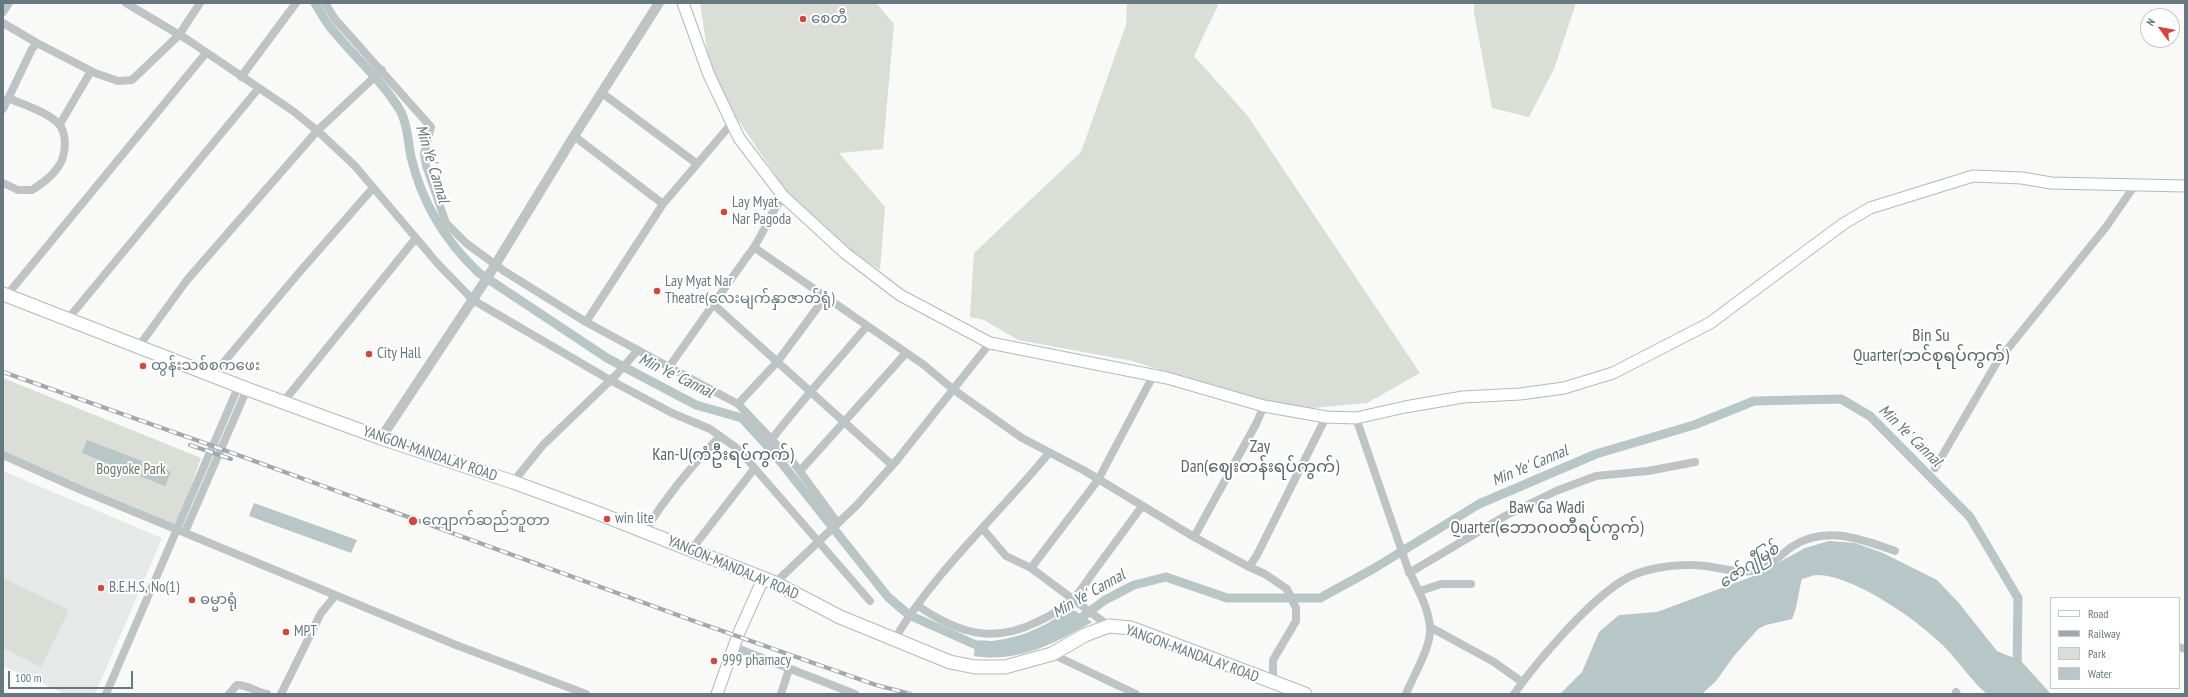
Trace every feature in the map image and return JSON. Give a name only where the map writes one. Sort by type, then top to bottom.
[{"type":"highway","name":"YANGON-MANDALAY ROAD","points":[[5,295],[243,387],[381,438],[514,482],[691,550],[769,581],[840,617],[950,662],[975,667],[1005,667],[1052,654],[1105,623],[1131,628],[1273,684],[1305,694]]},
{"type":"main road","points":[[683,3],[706,67],[739,138],[783,196],[845,252],[900,295],[990,343],[1167,378],[1264,406],[1326,416],[1356,418],[1405,407],[1462,397],[1520,394],[1564,388],[1613,373],[1710,323],[1843,224],[1870,208],[1973,176],[2022,178],[2051,183],[2185,186]]},
{"type":"main road","points":[[717,694],[734,647],[769,581]]},
{"type":"street","points":[[3,12],[9,3]]},
{"type":"street","points":[[126,3],[179,35],[293,111],[317,131],[355,166],[416,238],[475,297],[610,380],[672,413],[710,429],[738,449],[870,601]]},
{"type":"street","points":[[3,23],[37,44],[91,71],[118,81],[132,80],[179,35],[200,3]]},
{"type":"street","points":[[241,77],[296,3]]},
{"type":"street","points":[[325,3],[335,19],[382,70],[431,127],[424,154],[433,190],[446,223],[466,243],[495,266],[586,322],[637,351],[669,366],[738,404],[800,471],[835,524]]},
{"type":"street","points":[[381,438],[495,266],[574,136],[659,3]]},
{"type":"street","points":[[3,109],[32,49],[37,44]]},
{"type":"street","points":[[5,295],[206,53]]},
{"type":"street","points":[[139,346],[187,280],[317,131],[382,70]]},
{"type":"street","points":[[60,124],[91,71]]},
{"type":"street","points":[[67,320],[258,89]]},
{"type":"street","points":[[602,93],[696,163]]},
{"type":"street","points":[[3,183],[18,190],[32,190],[59,167],[65,140],[65,134],[60,124],[50,117],[8,98]]},
{"type":"street","points":[[586,322],[663,204],[696,163],[732,123]]},
{"type":"street","points":[[574,136],[663,204]]},
{"type":"street","points":[[1935,468],[1997,362],[2106,227],[2135,184]]},
{"type":"street","points":[[213,375],[373,188]]},
{"type":"street","points":[[669,366],[746,258],[756,248],[774,208],[783,196]]},
{"type":"street","points":[[284,401],[416,238]]},
{"type":"street","points":[[756,248],[924,365],[954,390],[1022,438],[1098,480],[1194,537],[1265,574],[1288,589],[1296,608],[1296,621],[1273,660],[1273,684]]},
{"type":"street","points":[[738,404],[778,361],[826,296]]},
{"type":"street","points":[[713,304],[892,465]]},
{"type":"street","points":[[772,439],[810,390],[833,366],[867,326]]},
{"type":"street","points":[[769,581],[857,505],[954,390],[990,343]]},
{"type":"street","points":[[514,482],[543,445],[617,374],[637,351]]},
{"type":"street","points":[[800,471],[906,353]]},
{"type":"street","points":[[1031,568],[1098,480],[1153,376]]},
{"type":"street","points":[[106,694],[176,528],[243,387]]},
{"type":"street","points":[[185,532],[243,387]]},
{"type":"street","points":[[1194,537],[1256,424],[1264,406]]},
{"type":"street","points":[[1249,567],[1257,555],[1326,416]]},
{"type":"street","points":[[1356,418],[1391,524],[1409,571],[1420,591],[1430,628],[1428,642],[1406,694]]},
{"type":"street","points":[[644,532],[664,500],[696,460],[720,436]]},
{"type":"street","points":[[894,640],[911,615],[965,548],[1049,453]]},
{"type":"street","points":[[3,455],[79,489],[176,528],[335,596],[456,645],[586,694]]},
{"type":"street","points":[[1409,571],[1505,516],[1556,491],[1596,476],[1648,471],[1695,462]]},
{"type":"street","points":[[691,550],[754,469]]},
{"type":"street","points":[[918,606],[936,619],[965,631],[999,635],[1023,629],[1051,616],[1075,601],[1142,506]]},
{"type":"street","points":[[983,529],[1006,556],[1031,568],[1105,623]]},
{"type":"street","points":[[1514,694],[1522,682],[1589,608],[1623,580],[1653,569],[1690,564],[1752,572],[1766,567],[1794,546],[1815,537],[1850,536],[1895,551]]},
{"type":"street","points":[[1420,591],[1441,584],[1471,584]]},
{"type":"street","points":[[281,694],[321,613],[335,596]]},
{"type":"street","points":[[1430,628],[1494,662],[1522,682]]},
{"type":"street","points":[[734,647],[855,694]]},
{"type":"street","points":[[1052,654],[1136,694]]},
{"type":"street","points":[[781,694],[789,669]]},
{"type":"street","points":[[229,694],[237,685],[245,685],[256,692],[267,694]]},
{"type":"shaded area","points":[[3,471],[162,538],[95,694],[66,694],[3,666]]},
{"type":"green space","points":[[700,3],[876,3],[894,24],[883,149],[839,153],[885,207],[880,270],[808,223],[712,82]]},
{"type":"green space","points":[[1127,3],[1219,3],[1194,56],[1247,115],[1420,373],[1367,403],[1291,410],[1132,361],[1018,340],[984,320],[970,317],[974,253],[1081,152],[1126,25]]},
{"type":"green space","points":[[1474,3],[1576,3],[1554,69],[1529,117],[1492,108],[1474,13]]},
{"type":"green space","name":"Bogyoke Park","points":[[3,378],[201,458],[176,528],[3,456]]},
{"type":"green space","points":[[3,578],[69,610],[41,667],[3,648]]},
{"type":"water","points":[[87,440],[171,472],[165,486],[82,453]]},
{"type":"water","points":[[254,503],[357,540],[351,553],[249,516]]},
{"type":"water","points":[[1829,541],[1855,543],[1883,553],[1937,580],[1958,602],[1997,651],[2021,661],[2051,694],[1987,694],[1972,680],[1940,642],[1908,616],[1870,592],[1850,583],[1833,577],[1813,575],[1802,579],[1796,609],[1792,619],[1766,625],[1758,629],[1734,656],[1716,681],[1702,694],[1560,694],[1582,672],[1599,632],[1619,615],[1657,612],[1754,576],[1805,548]]},
{"type":"water","points":[[1071,608],[1092,622],[1064,638],[1035,650],[1006,657],[974,656],[975,642],[1002,640],[1026,633],[1048,623]]},
{"type":"waterway","name":"Min Ye' Cannal","points":[[315,3],[340,39],[377,79],[401,112],[406,128],[411,157],[421,190],[428,205],[445,234],[466,260],[479,273],[607,358],[696,405],[742,418],[772,451],[888,597],[909,615],[976,645],[987,645]]},
{"type":"waterway","name":"Min Ye' Cannal","points":[[1074,623],[1105,600],[1134,585],[1166,577],[1227,598],[1320,598],[1373,569],[1479,504],[1596,454],[1694,425],[1754,401],[1841,399],[1870,416],[1970,517],[2018,598],[2017,671]]},
{"type":"railway","points":[[3,372],[213,446],[694,621],[876,685],[911,694]]},
{"type":"railway","points":[[190,445],[231,459]]},
{"type":"place","name":"စေတီ","points":[[803,19]]},
{"type":"place","name":"Lay Myat Nar Pagoda","points":[[724,212]]},
{"type":"place","name":"Lay Myat Nar Theatre(လေးမျက်နှာဇာတ်ရုံ)","points":[[657,291]]},
{"type":"place","name":"City Hall","points":[[369,354]]},
{"type":"place","name":"ထွန်းသစ်စကဖေး","points":[[143,366]]},
{"type":"place","name":"win lite","points":[[607,519]]},
{"type":"place","name":"ကျောက်ဆည်ဘူတာ","points":[[413,521]]},
{"type":"place","name":"B.E.H.S, No(1)","points":[[101,588]]},
{"type":"place","name":"ဓမ္မာရုံ","points":[[192,600]]},
{"type":"place","name":"MPT","points":[[286,632]]},
{"type":"place","name":"999 phamacy","points":[[714,661]]},
{"type":"district","name":"Bin Su Quarter(ဘင်စုရပ်ကွက်)","points":[[1931,346]]},
{"type":"district","name":"Kan-U(ကံဦးရပ်ကွက်)","points":[[723,455]]},
{"type":"district","name":"Zay Dan(ဈေးတန်းရပ်ကွက်)","points":[[1260,457]]},
{"type":"district","name":"Baw Ga Wadi Quarter(ဘောဂ၀တီရပ်ကွက်)","points":[[1547,518]]},
{"type":"water label","name":"ဇော်ဂျီမြစ်","points":[[1749,566]]}]
